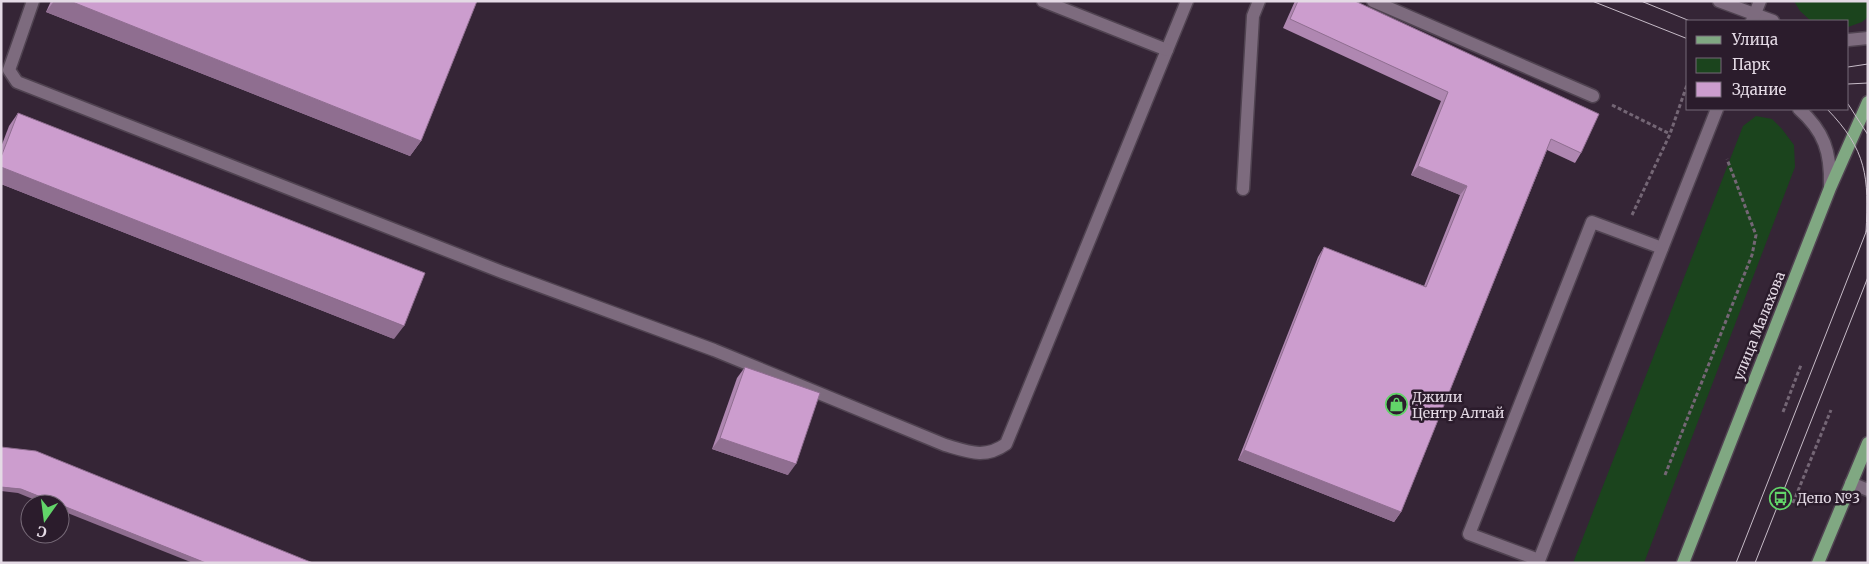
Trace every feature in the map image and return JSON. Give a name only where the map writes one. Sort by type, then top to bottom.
[{"type":"main road","name":"улица Малахова","points":[[1683,563],[1830,188],[1868,102]]},
{"type":"main road","points":[[1818,563],[1868,443]]},
{"type":"street","points":[[17,82],[10,70],[33,1]]},
{"type":"street","points":[[1043,1],[1167,50]]},
{"type":"street","points":[[1,74],[17,82],[502,272],[714,350],[945,445],[976,453],[994,452],[1006,444],[1187,1]]},
{"type":"street","points":[[1243,189],[1253,16],[1258,1]]},
{"type":"street","points":[[1373,1],[1593,96]]},
{"type":"street","points":[[1719,1],[1753,18],[1767,20]]},
{"type":"street","points":[[1753,18],[1760,1]]},
{"type":"street","points":[[1849,40],[1868,38]]},
{"type":"street","points":[[1662,248],[1592,222],[1469,534],[1539,562],[1717,110]]},
{"type":"street","points":[[1800,110],[1814,122],[1826,146],[1831,166],[1830,188]]},
{"type":"street","points":[[1851,483],[1868,490]]},
{"type":"path","points":[[1623,234],[1670,134],[1686,88]]},
{"type":"path","points":[[1593,96],[1670,134]]},
{"type":"path","points":[[1665,475],[1752,255],[1756,235],[1727,159]]},
{"type":"path","points":[[1783,412],[1800,365]]},
{"type":"path","points":[[1793,503],[1831,410]]},
{"type":"green space","points":[[1794,1],[1868,1],[1868,17],[1862,22],[1849,27],[1849,20],[1810,20],[1800,11]]},
{"type":"green space","points":[[1756,116],[1772,119],[1782,129],[1794,145],[1795,167],[1644,563],[1573,563],[1743,126]]},
{"type":"building","points":[[70,1],[477,1],[421,141]]},
{"type":"building","points":[[1298,1],[1355,1],[1599,114],[1581,153],[1551,139],[1401,512],[1244,450],[1324,247],[1426,287],[1467,186],[1418,166],[1448,92],[1290,19]]},
{"type":"building","points":[[18,113],[425,273],[404,326],[1,167],[1,157]]},
{"type":"building","points":[[745,367],[820,393],[796,464],[720,438]]},
{"type":"building","points":[[1,447],[36,451],[313,563],[206,563],[70,509],[70,494],[34,494],[21,489],[1,487]]},
{"type":"tram line","points":[[1592,1],[1686,38]]},
{"type":"tram line","points":[[1641,1],[1688,20]]},
{"type":"tram line","points":[[1849,67],[1868,64]]},
{"type":"tram line","points":[[1849,84],[1868,83]]},
{"type":"tram line","points":[[1849,106],[1868,135]]},
{"type":"tram line","points":[[1828,110],[1850,138],[1858,151],[1863,165],[1867,195],[1866,232]]},
{"type":"tram line","points":[[1736,563],[1868,227]]},
{"type":"tram line","points":[[1755,563],[1868,277]]},
{"type":"place","name":"Джили Центр Алтай","points":[[1396,405]]},
{"type":"place","name":"Депо №3","points":[[1781,498]]}]
